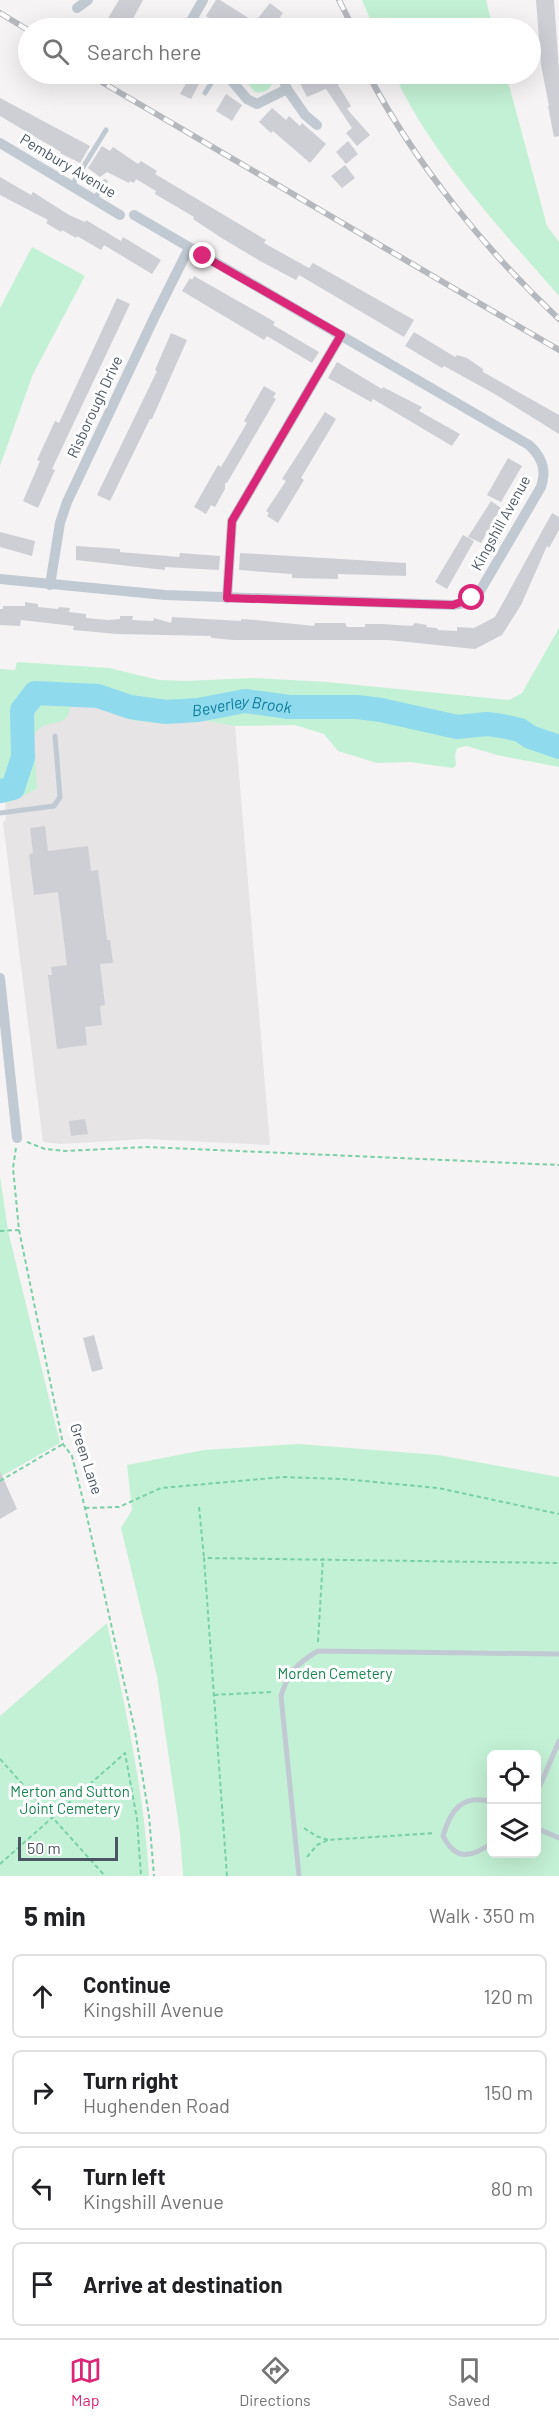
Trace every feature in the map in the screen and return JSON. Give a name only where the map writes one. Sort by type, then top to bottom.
[{"type":"street","points":[[77,8],[88,0]]},
{"type":"street","points":[[193,18],[203,0]]},
{"type":"street","points":[[234,84],[247,99],[257,104],[287,90]]},
{"type":"street","points":[[285,84],[304,115],[317,125]]},
{"type":"street","name":"Pembury Avenue","points":[[0,143],[120,215]]},
{"type":"street","name":"Kingshill Avenue","points":[[0,579],[50,585],[227,598],[453,605],[464,603],[480,591],[541,487],[544,470],[541,459],[529,445],[134,215]]},
{"type":"street","name":"Risborough Drive","points":[[50,585],[60,523],[67,502],[189,248]]},
{"type":"street","points":[[227,598],[232,521],[341,335]]},
{"type":"street","points":[[0,978],[17,1138]]},
{"type":"lane","points":[[205,93],[211,84]]},
{"type":"lane","points":[[72,185],[106,130]]},
{"type":"lane","points":[[94,200],[105,182]]},
{"type":"lane","points":[[0,813],[54,806],[60,797],[54,736]]},
{"type":"lane","points":[[298,1874],[282,1692],[297,1665],[318,1651],[559,1654]]},
{"type":"lane","points":[[541,1785],[559,1741]]},
{"type":"lane","points":[[487,1800],[483,1799],[465,1803],[455,1809],[447,1820],[443,1836],[449,1848],[461,1855],[476,1854],[487,1846]]},
{"type":"lane","points":[[541,1830],[559,1838]]},
{"type":"path","points":[[17,1138],[39,1147],[65,1150],[158,1147],[559,1165]]},
{"type":"path","name":"Green Lane","points":[[17,1138],[13,1168],[19,1230],[63,1444],[72,1456],[135,1731],[149,1816],[154,1876]]},
{"type":"path","points":[[0,1231],[19,1230]]},
{"type":"path","points":[[0,1481],[63,1444]]},
{"type":"path","points":[[85,1508],[119,1507],[161,1488],[283,1477],[344,1479],[438,1488],[559,1514]]},
{"type":"path","points":[[199,1507],[227,1876]]},
{"type":"path","points":[[204,1558],[559,1563]]},
{"type":"path","points":[[318,1651],[323,1558]]},
{"type":"path","points":[[214,1695],[282,1692]]},
{"type":"path","points":[[0,1864],[125,1753],[137,1818],[141,1876]]},
{"type":"path","points":[[0,1759],[105,1876]]},
{"type":"path","points":[[293,1814],[306,1830],[328,1840]]},
{"type":"path","points":[[298,1874],[303,1860],[317,1845],[328,1840],[444,1832]]},
{"type":"shaded area","points":[[72,701],[117,705],[235,726],[270,1145],[144,1139],[61,1144],[43,1142],[3,822],[6,821],[5,798],[36,790],[33,736],[36,726]]},
{"type":"green space","points":[[362,0],[486,0],[490,18],[370,18]]},
{"type":"green space","points":[[248,84],[272,84],[266,91],[255,92]]},
{"type":"green space","points":[[399,84],[509,84],[547,226],[559,242],[559,296],[469,190],[448,163],[410,105]]},
{"type":"green space","points":[[32,247],[85,276],[33,374],[0,466],[0,308]]},
{"type":"green space","points":[[559,628],[559,767],[497,755],[467,746],[457,748],[456,765],[453,768],[410,762],[377,763],[338,751],[324,734],[295,725],[235,726],[166,714],[162,723],[136,721],[124,717],[118,705],[75,701],[71,703],[66,718],[60,722],[43,726],[34,734],[37,789],[8,803],[0,802],[0,669],[15,670],[17,662],[109,668],[159,680],[252,678],[327,682],[509,700],[522,693]]},
{"type":"green space","points":[[0,1176],[8,1231],[60,1443],[0,1477]]},
{"type":"green space","name":"Morden Cemetery","points":[[299,1444],[438,1455],[559,1477],[559,1876],[183,1876],[180,1834],[157,1676],[121,1528],[132,1510],[127,1465],[204,1450]]},
{"type":"green space","name":"Merton and Sutton Joint Cemetery","points":[[107,1623],[138,1780],[149,1876],[0,1876],[0,1716]]},
{"type":"building","points":[[119,0],[143,0],[133,18],[108,18]]},
{"type":"building","points":[[216,0],[220,0],[249,18],[209,18],[206,16]]},
{"type":"building","points":[[536,0],[554,0],[559,70],[559,136],[554,137],[541,65],[541,18],[537,18]]},
{"type":"building","points":[[270,3],[283,13],[280,17],[258,18]]},
{"type":"building","points":[[186,84],[199,84],[191,99],[180,94]]},
{"type":"building","points":[[300,84],[339,84],[351,106],[347,109],[370,135],[357,146],[346,133],[352,128],[326,89],[307,97]]},
{"type":"building","points":[[226,94],[242,105],[232,121],[216,111]]},
{"type":"building","points":[[0,98],[90,146],[80,163],[0,116]]},
{"type":"building","points":[[272,108],[286,120],[289,116],[300,126],[302,123],[326,144],[310,163],[259,122]]},
{"type":"building","points":[[348,141],[358,154],[346,164],[336,152]]},
{"type":"building","points":[[102,146],[110,151],[113,147],[138,164],[141,161],[157,171],[155,174],[266,240],[264,243],[309,268],[313,263],[414,320],[404,337],[299,275],[296,280],[260,261],[220,237],[136,179],[134,183],[130,181],[129,183],[107,172],[100,177],[88,168]]},
{"type":"building","points":[[345,165],[355,178],[342,188],[331,176]]},
{"type":"building","points":[[0,177],[31,195],[33,192],[69,215],[85,222],[86,220],[121,241],[123,237],[161,260],[152,274],[104,245],[101,250],[77,236],[76,238],[62,230],[61,232],[46,223],[48,220],[0,195]]},
{"type":"building","points":[[194,276],[275,322],[273,325],[319,352],[312,363],[267,336],[264,340],[182,291],[190,278],[192,280]]},
{"type":"building","points":[[117,298],[130,304],[52,469],[55,470],[38,508],[23,501],[40,461],[37,460],[55,421],[59,423]]},
{"type":"building","points":[[414,332],[455,357],[457,355],[467,358],[483,369],[483,372],[559,415],[559,434],[493,393],[444,366],[442,368],[405,346]]},
{"type":"building","points":[[171,333],[187,340],[152,419],[110,501],[97,495],[157,371],[155,370]]},
{"type":"building","points":[[337,362],[382,389],[383,387],[422,407],[419,411],[460,434],[452,446],[373,399],[371,402],[328,378]]},
{"type":"building","points":[[264,386],[276,393],[273,397],[276,399],[225,483],[225,489],[215,507],[211,505],[206,514],[194,507],[218,465],[221,467],[247,423],[244,421]]},
{"type":"building","points":[[325,412],[336,419],[301,478],[304,480],[278,523],[267,516],[269,513],[266,511],[286,481],[282,479]]},
{"type":"building","points":[[508,458],[522,466],[501,502],[487,495]]},
{"type":"building","points":[[491,501],[501,508],[481,543],[468,537]]},
{"type":"building","points":[[552,513],[559,517],[559,530],[549,548],[547,546],[521,605],[502,635],[475,649],[388,640],[234,640],[211,638],[211,636],[117,634],[73,630],[74,626],[21,620],[20,626],[0,625],[0,609],[3,609],[3,606],[25,606],[25,602],[38,604],[38,607],[70,608],[69,612],[86,614],[86,618],[108,620],[120,619],[120,616],[133,616],[132,620],[153,621],[154,618],[171,623],[172,617],[241,621],[241,619],[314,626],[315,623],[345,623],[347,627],[365,627],[365,624],[412,626],[415,623],[438,630],[457,631],[457,627],[474,628],[495,617]]},
{"type":"building","points":[[0,532],[35,541],[32,556],[0,547]]},
{"type":"building","points":[[463,535],[474,541],[447,589],[435,582]]},
{"type":"building","points":[[76,546],[179,557],[180,553],[220,556],[219,570],[165,567],[165,570],[76,560]]},
{"type":"building","points":[[240,553],[406,563],[406,576],[338,574],[338,579],[292,578],[292,574],[239,570]]},
{"type":"building","points":[[45,826],[48,851],[88,846],[91,871],[98,870],[107,940],[110,940],[113,963],[100,964],[105,1005],[100,1006],[102,1025],[85,1027],[87,1045],[57,1049],[48,975],[52,975],[51,967],[67,965],[58,892],[34,895],[29,854],[33,853],[30,828]]},
{"type":"building","points":[[85,1119],[88,1134],[71,1136],[69,1121]]},
{"type":"building","points":[[94,1335],[103,1369],[92,1372],[83,1338]]},
{"type":"building","points":[[0,1471],[17,1509],[0,1519]]},
{"type":"waterway","name":"Beverley Brook","points":[[0,791],[13,788],[23,757],[22,710],[35,693],[98,696],[130,707],[166,712],[198,710],[245,701],[289,707],[357,707],[457,727],[487,724],[502,726],[520,730],[530,737],[559,747]]},
{"type":"railway","points":[[339,0],[348,18]]},
{"type":"railway","points":[[0,13],[18,24]]},
{"type":"railway","points":[[105,84],[559,350]]},
{"type":"railway","points":[[374,84],[407,140],[453,204],[478,235],[559,319]]},
{"type":"route","points":[[203,256],[341,335],[232,521],[227,598],[453,605],[464,603],[472,598]]}]
